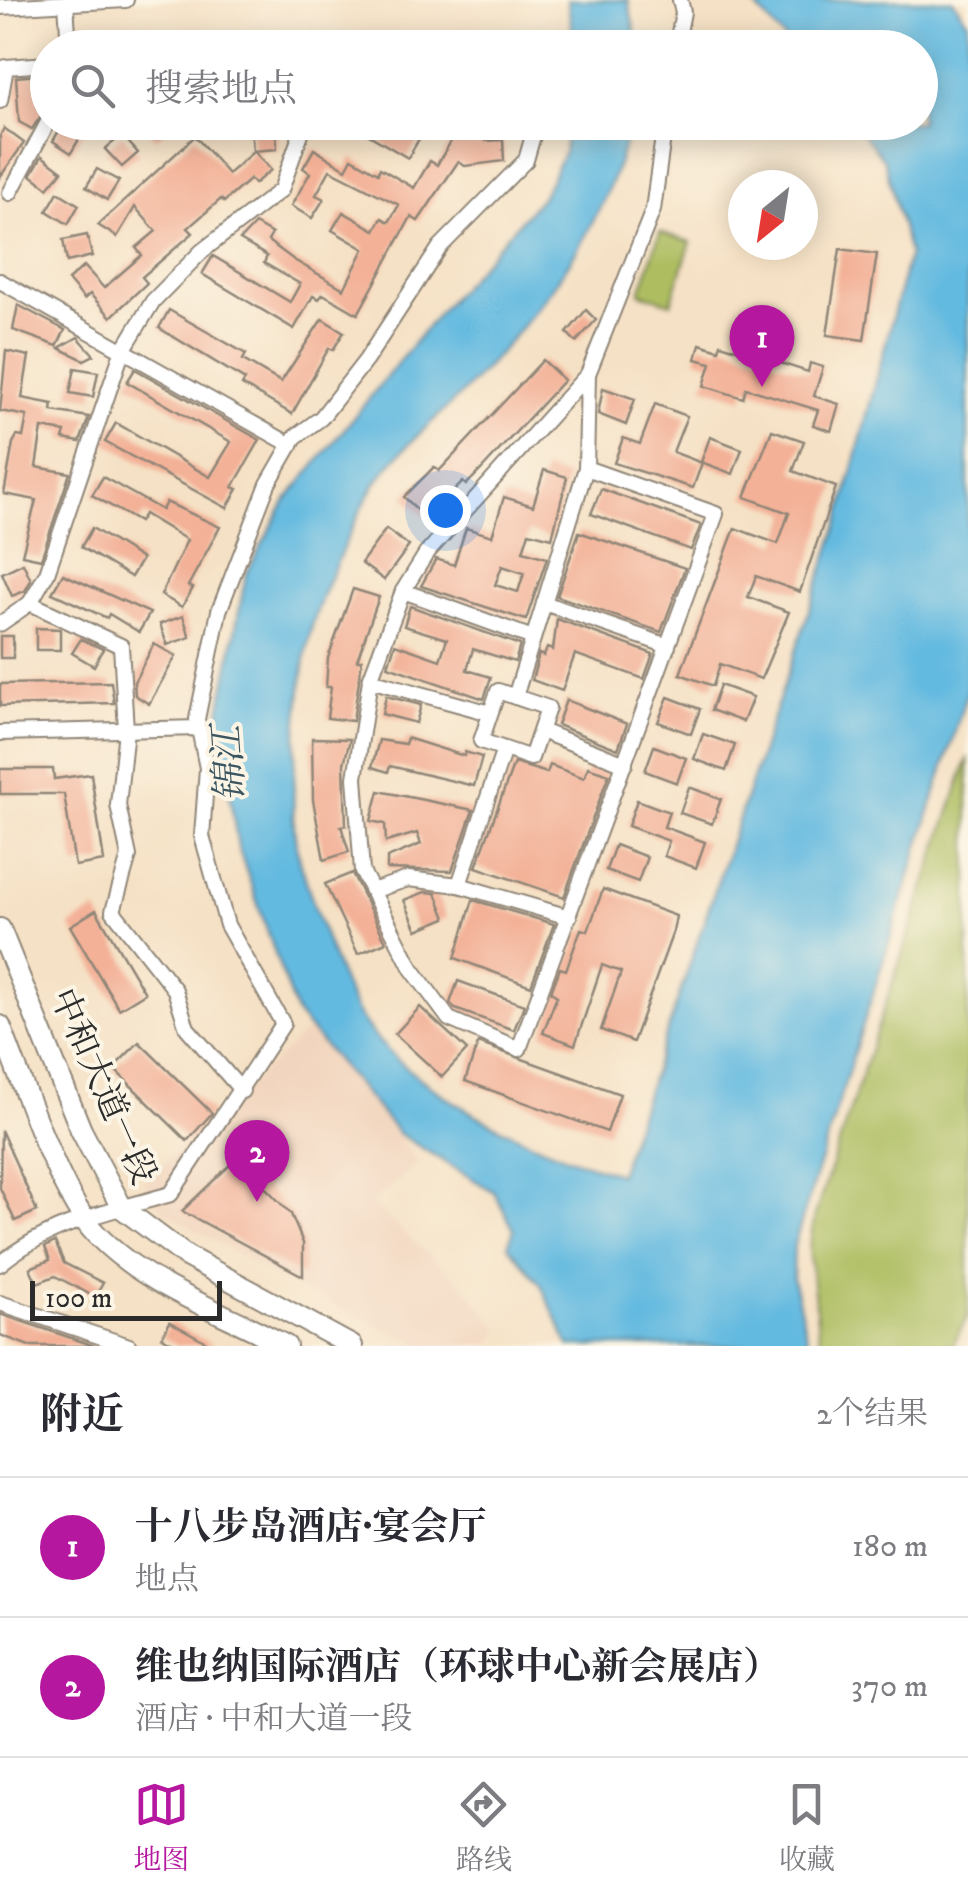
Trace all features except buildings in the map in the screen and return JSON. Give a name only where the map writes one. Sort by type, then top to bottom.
[{"type":"main road","name":"中和大道一段","points":[[0,929],[82,1130],[122,1208],[186,1256],[352,1346]]},
{"type":"main road","points":[[0,1026],[48,1144],[94,1232],[136,1266],[253,1338],[286,1346]]},
{"type":"street","points":[[0,6],[126,0]]},
{"type":"street","points":[[680,0],[683,12],[680,30]]},
{"type":"street","points":[[66,3],[68,30]]},
{"type":"street","points":[[0,101],[6,66],[30,65]]},
{"type":"street","points":[[10,193],[38,140]]},
{"type":"street","points":[[0,624],[30,603],[47,573],[122,352],[153,301],[202,251],[281,190],[299,140]]},
{"type":"street","points":[[0,1264],[15,1252],[85,1217],[171,1194],[283,1024],[227,925],[202,836],[208,768],[197,719],[219,611],[268,484],[291,444],[321,418],[366,360],[440,246],[526,160],[531,140]]},
{"type":"street","points":[[586,468],[716,514],[519,1049],[448,1019],[412,969],[362,871],[356,778],[370,680],[402,592],[426,554],[588,374],[653,210],[662,140]]},
{"type":"street","points":[[0,281],[291,444]]},
{"type":"street","points":[[515,696],[586,468],[588,374]]},
{"type":"street","points":[[402,592],[533,638]]},
{"type":"street","points":[[30,603],[121,646],[126,730],[118,805],[129,856],[112,912],[175,990],[186,1028],[242,1091]]},
{"type":"street","points":[[544,603],[668,646]]},
{"type":"street","points":[[370,680],[490,714]]},
{"type":"street","points":[[498,691],[515,696],[548,708],[532,758],[481,741],[498,691]]},
{"type":"street","points":[[0,732],[199,728]]},
{"type":"street","points":[[541,731],[624,764]]},
{"type":"street","points":[[459,885],[504,749]]},
{"type":"street","points":[[372,891],[408,879],[459,885],[569,917]]},
{"type":"street","points":[[0,1303],[130,1346]]},
{"type":"shaded area","points":[[310,1028],[419,1163],[371,1203],[464,1286],[500,1329],[489,1346],[429,1346],[389,1331],[275,1276],[162,1210],[144,1182]]},
{"type":"green space","points":[[660,232],[691,242],[671,303],[640,293]]},
{"type":"green space","points":[[968,757],[968,1316],[952,1346],[820,1346],[809,1248],[815,1215]]},
{"type":"water","points":[[567,0],[628,0],[634,30],[572,30]]},
{"type":"water","name":"锦江","points":[[750,0],[953,0],[968,22],[968,690],[794,1245],[793,1278],[809,1346],[569,1346],[541,1285],[508,1245],[514,1230],[494,1192],[399,1134],[296,1013],[238,847],[218,722],[246,574],[285,502],[440,311],[543,195],[564,152],[565,140],[625,140],[587,233],[544,299],[494,360],[393,461],[358,517],[312,626],[300,700],[294,792],[295,837],[312,901],[351,1000],[380,1043],[440,1093],[475,1114],[549,1150],[619,1174],[839,522],[909,254],[884,160],[868,140],[938,140],[938,30],[777,30]]},
{"type":"place","name":"十八步岛酒店·宴会厅","points":[[762,387]]},
{"type":"place","name":"维也纳国际酒店（环球中心新会展店）","points":[[257,1202]]}]
